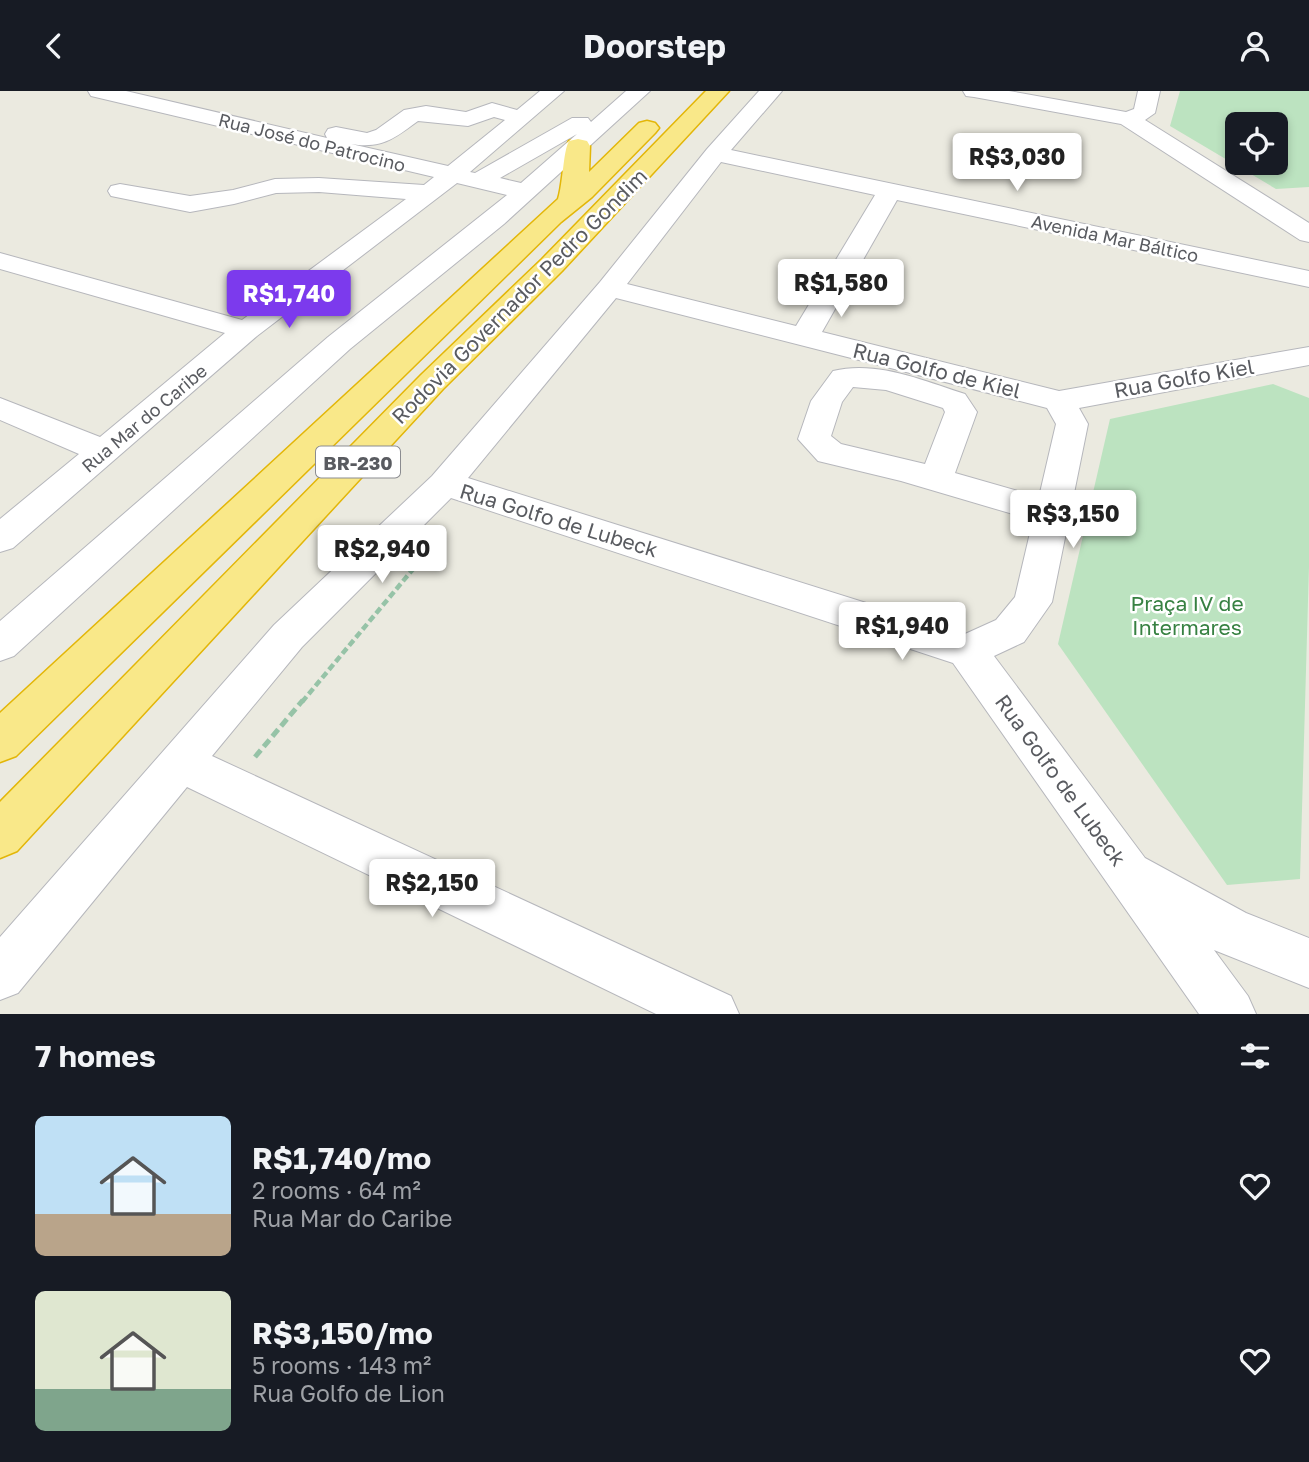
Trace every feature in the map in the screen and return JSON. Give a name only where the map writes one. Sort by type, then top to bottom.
[{"type":"highway","name":"Rodovia Governador Pedro Gondim","points":[[0,742],[552,216],[622,154],[682,91]]},
{"type":"highway","name":"Rodovia Governador Pedro Gondim","points":[[0,835],[432,382],[552,265],[718,91]]},
{"type":"highway","points":[[570,202],[576,181],[578,146]]},
{"type":"street","name":"Rua José do Patrocino","points":[[99,91],[453,183],[526,192]]},
{"type":"street","name":"Rua Mar do Caribe","points":[[0,539],[247,330],[453,183],[520,117],[553,91]]},
{"type":"street","points":[[120,191],[190,204],[234,197],[275,186],[453,183],[612,105],[619,91]]},
{"type":"street","points":[[0,645],[339,343],[395,301],[526,192],[639,91]]},
{"type":"street","points":[[0,975],[288,636],[461,488],[610,288],[715,154],[771,91]]},
{"type":"street","points":[[974,91],[1128,119],[1309,234]]},
{"type":"street","points":[[1128,119],[1144,113],[1149,91]]},
{"type":"street","points":[[207,94],[205,102],[368,139],[384,135],[412,115],[426,113],[468,119],[492,110],[520,117]]},
{"type":"street","name":"Avenida Mar Báltico","points":[[715,154],[1309,279]]},
{"type":"street","points":[[805,336],[890,191]]},
{"type":"street","points":[[1258,201],[1309,204]]},
{"type":"street","points":[[0,261],[247,330]]},
{"type":"street","name":"Rua Golfo de Kiel","points":[[610,288],[1059,401]]},
{"type":"street","name":"Rua Golfo Kiel","points":[[1059,401],[1309,356]]},
{"type":"street","points":[[1269,363],[1309,375]]},
{"type":"street","points":[[967,651],[1010,631],[1033,602],[1072,424],[1059,401]]},
{"type":"street","points":[[0,408],[104,451]]},
{"type":"street","points":[[936,479],[1052,513]]},
{"type":"street","name":"Rua Golfo de Lubeck","points":[[461,488],[967,651],[1230,1014]]},
{"type":"street","points":[[179,762],[713,1014]]},
{"type":"street","points":[[1126,871],[1231,932],[1309,963]]},
{"type":"path","points":[[232,785],[461,488]]},
{"type":"green space","points":[[1180,91],[1309,91],[1309,187],[1276,189],[1252,175],[1288,175],[1288,112],[1225,112],[1225,159],[1170,126]]},
{"type":"green space","name":"Praça IV de Intermares","points":[[1273,384],[1309,398],[1309,566],[1300,879],[1227,885],[1058,644],[1110,419]]}]
